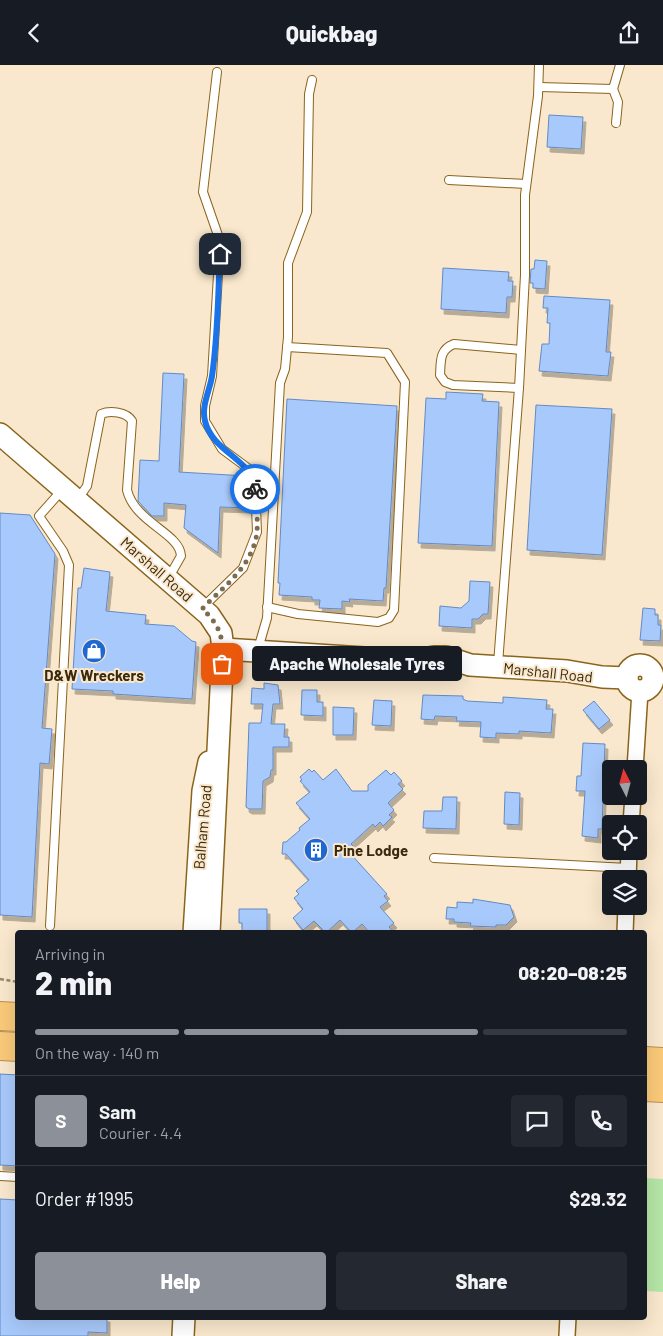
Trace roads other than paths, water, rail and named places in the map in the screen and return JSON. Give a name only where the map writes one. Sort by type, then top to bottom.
[{"type":"highway","points":[[0,1016],[15,1017]]},
{"type":"highway","points":[[0,1046],[15,1047]]},
{"type":"highway","points":[[647,1061],[663,1062]]},
{"type":"highway","points":[[647,1087],[663,1088]]},
{"type":"street","name":"Marshall Road","points":[[0,435],[71,494],[202,609],[219,628],[223,649],[412,661],[434,671],[448,671],[470,665],[567,671],[602,677],[646,681]]},
{"type":"street","name":"Balham Road","points":[[209,930],[223,649]]},
{"type":"street","points":[[636,760],[646,681]]},
{"type":"street","name":"Balham Road","points":[[194,930],[203,791],[220,723]]},
{"type":"street","points":[[625,930],[626,915]]},
{"type":"street","points":[[183,1336],[184,1320]]},
{"type":"street","points":[[567,1336],[568,1320]]},
{"type":"lane","points":[[498,667],[519,388],[525,275],[526,184],[539,87],[539,65]]},
{"type":"lane","points":[[616,123],[618,102],[613,89],[620,65]]},
{"type":"lane","points":[[202,609],[243,568],[257,532],[255,482],[249,469],[222,449],[205,421],[204,406],[212,376],[220,241],[203,191],[217,73]]},
{"type":"lane","points":[[257,651],[267,607],[280,383],[285,369],[287,347],[288,263],[306,212],[309,94],[312,80]]},
{"type":"lane","points":[[539,87],[613,89]]},
{"type":"lane","points":[[449,180],[526,184]]},
{"type":"lane","points":[[519,388],[453,385],[445,382],[440,375],[440,366],[441,356],[445,348],[454,344],[521,350]]},
{"type":"lane","points":[[267,607],[298,614],[378,622],[389,618],[394,610],[405,382],[387,353],[287,347]]},
{"type":"lane","points":[[50,926],[68,565],[63,551],[39,516],[87,485],[101,414],[105,412],[123,413],[132,421],[128,490],[130,499],[139,513],[178,544],[181,556],[168,579]]},
{"type":"lane","points":[[434,858],[602,871]]},
{"type":"lane","points":[[0,1176],[15,1177]]},
{"type":"place","name":"D&W Wreckers","points":[[94,651]]},
{"type":"place","name":"Apache Wholesale Tyres","points":[[222,664]]},
{"type":"place","name":"Pine Lodge","points":[[316,850]]}]
